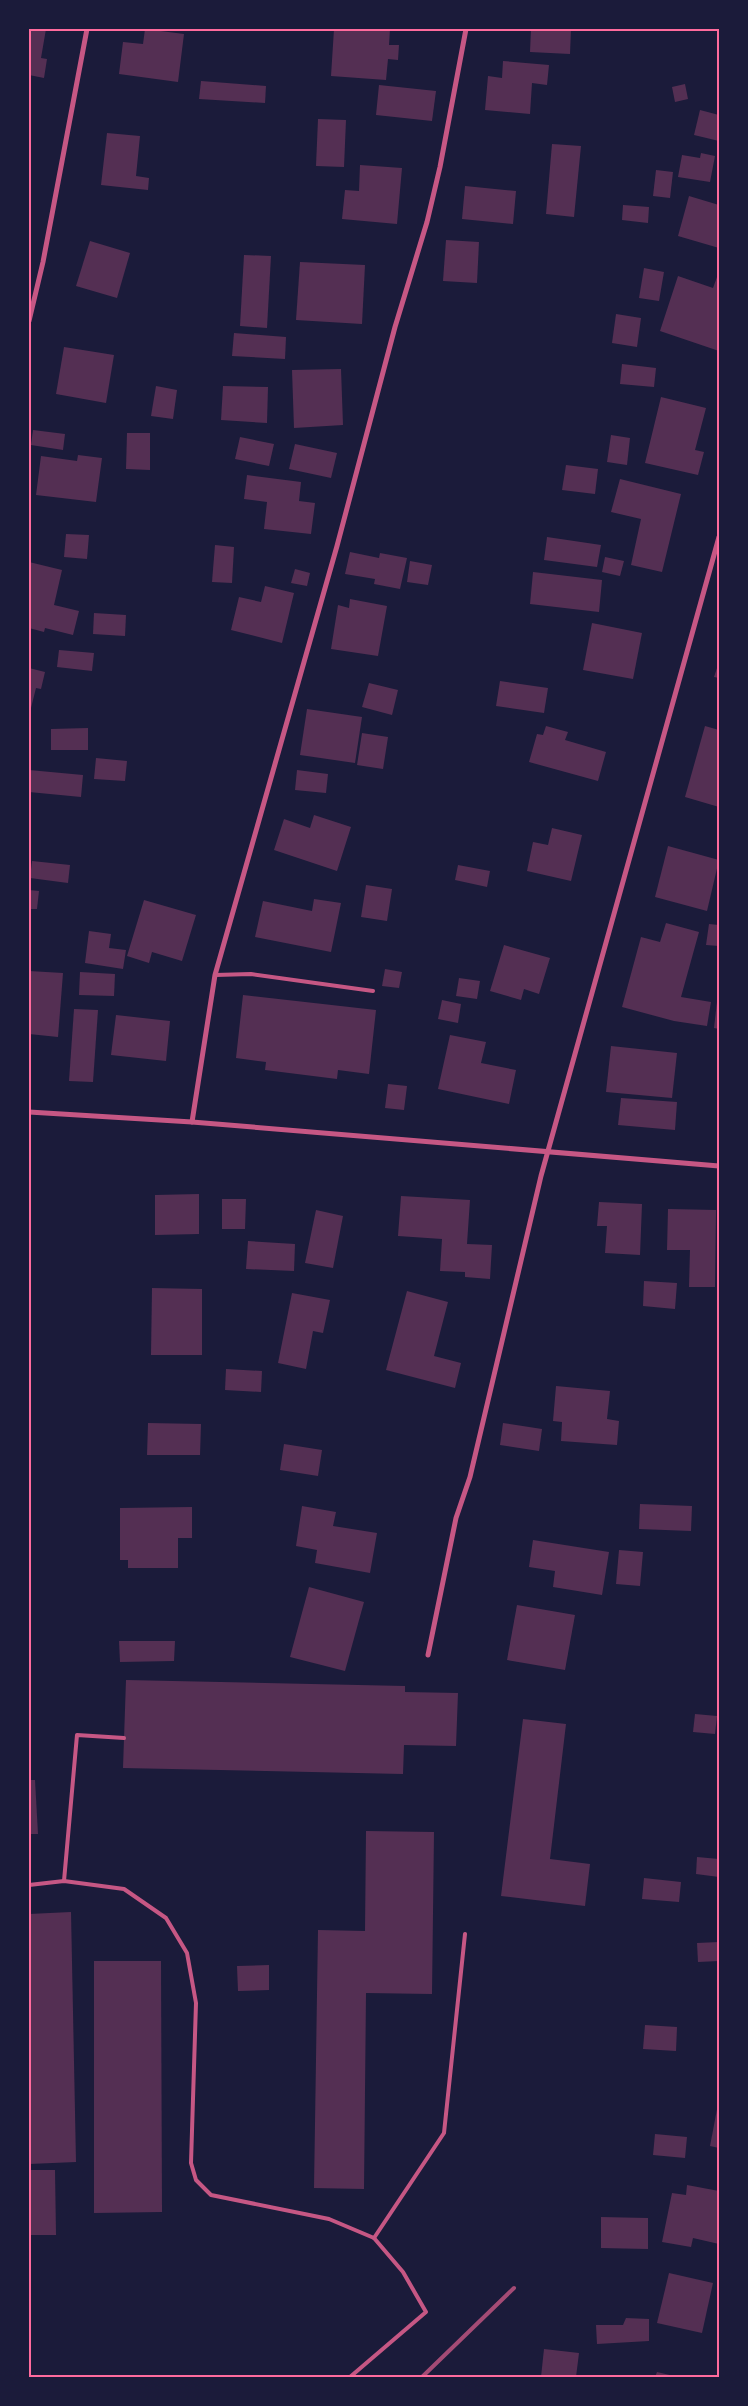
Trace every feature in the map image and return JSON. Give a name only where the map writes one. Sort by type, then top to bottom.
[{"type":"street","points":[[29,321],[43,262],[87,29]]},
{"type":"street","points":[[192,1122],[215,975],[327,584],[395,327],[427,222],[440,167],[466,29]]},
{"type":"street","points":[[428,1655],[456,1518],[470,1477],[548,1152],[719,537]]},
{"type":"street","points":[[29,1112],[192,1122],[719,1166]]},
{"type":"lane","points":[[215,975],[250,974],[373,991]]},
{"type":"lane","points":[[64,1881],[77,1734],[124,1738]]},
{"type":"lane","points":[[29,1885],[64,1881],[124,1889],[166,1918],[187,1953],[196,2003],[192,2163],[196,2180],[211,2195],[329,2219],[374,2238],[403,2272],[426,2312],[350,2377]]},
{"type":"lane","points":[[374,2238],[444,2134],[465,1934]]},
{"type":"building","points":[[29,29],[46,29],[41,58],[47,59],[44,78],[29,75]]},
{"type":"building","points":[[145,29],[184,34],[178,82],[119,74],[123,42],[143,44]]},
{"type":"building","points":[[334,29],[390,29],[389,45],[399,45],[398,60],[388,59],[386,80],[331,76]]},
{"type":"building","points":[[531,29],[571,29],[570,54],[530,52]]},
{"type":"building","points":[[503,61],[549,65],[547,85],[532,83],[530,114],[485,110],[488,76],[502,78]]},
{"type":"building","points":[[201,81],[266,86],[265,103],[199,99]]},
{"type":"building","points":[[685,84],[688,99],[675,102],[672,87]]},
{"type":"building","points":[[379,85],[436,91],[432,121],[376,115]]},
{"type":"building","points":[[700,110],[719,115],[719,141],[694,135]]},
{"type":"building","points":[[318,119],[346,120],[344,167],[316,166]]},
{"type":"building","points":[[107,133],[140,136],[136,176],[149,178],[148,190],[101,185]]},
{"type":"building","points":[[552,144],[581,146],[574,217],[546,214]]},
{"type":"building","points":[[701,153],[715,156],[710,182],[678,177],[682,155],[700,158]]},
{"type":"building","points":[[360,165],[402,168],[397,224],[342,219],[345,190],[359,191]]},
{"type":"building","points":[[656,170],[673,172],[670,198],[653,196]]},
{"type":"building","points":[[465,186],[516,191],[513,224],[462,219]]},
{"type":"building","points":[[689,196],[719,205],[719,248],[678,236]]},
{"type":"building","points":[[623,205],[649,207],[648,223],[622,220]]},
{"type":"building","points":[[446,240],[479,242],[477,283],[443,281]]},
{"type":"building","points":[[90,241],[130,253],[117,298],[76,286]]},
{"type":"building","points":[[244,255],[271,256],[267,328],[240,326]]},
{"type":"building","points":[[300,262],[365,265],[362,324],[296,320]]},
{"type":"building","points":[[644,268],[664,272],[659,301],[639,298]]},
{"type":"building","points":[[678,276],[713,288],[717,277],[719,278],[719,351],[660,331]]},
{"type":"building","points":[[616,314],[641,318],[637,347],[612,343]]},
{"type":"building","points":[[234,333],[286,337],[285,359],[232,356]]},
{"type":"building","points":[[64,347],[114,355],[106,403],[56,394]]},
{"type":"building","points":[[622,364],[656,368],[654,387],[620,384]]},
{"type":"building","points":[[341,369],[343,425],[294,428],[292,370]]},
{"type":"building","points":[[156,386],[177,390],[173,419],[151,416]]},
{"type":"building","points":[[223,386],[268,387],[267,423],[221,420]]},
{"type":"building","points":[[661,397],[706,408],[695,450],[704,452],[698,475],[645,463]]},
{"type":"building","points":[[33,430],[65,434],[63,450],[31,445]]},
{"type":"building","points":[[127,433],[150,433],[150,470],[126,469]]},
{"type":"building","points":[[611,435],[630,438],[627,465],[607,462]]},
{"type":"building","points":[[240,437],[274,444],[269,466],[235,459]]},
{"type":"building","points":[[295,444],[337,453],[331,478],[289,469]]},
{"type":"building","points":[[78,455],[102,458],[96,502],[36,495],[41,456],[77,461]]},
{"type":"building","points":[[566,465],[598,469],[595,494],[562,490]]},
{"type":"building","points":[[247,475],[301,482],[299,501],[315,503],[311,534],[264,529],[267,502],[244,499]]},
{"type":"building","points":[[620,479],[681,494],[662,572],[631,565],[641,519],[611,512]]},
{"type":"building","points":[[66,534],[89,535],[87,559],[64,557]]},
{"type":"building","points":[[547,537],[601,545],[597,567],[544,560]]},
{"type":"building","points":[[215,545],[234,547],[232,583],[212,582]]},
{"type":"building","points":[[350,552],[379,558],[380,553],[407,558],[400,589],[374,584],[375,579],[345,574]]},
{"type":"building","points":[[605,557],[624,561],[620,576],[602,572]]},
{"type":"building","points":[[410,561],[432,565],[428,585],[407,582]]},
{"type":"building","points":[[29,562],[62,570],[54,605],[79,611],[73,635],[45,628],[44,632],[29,628]]},
{"type":"building","points":[[295,569],[310,573],[307,586],[291,583]]},
{"type":"building","points":[[533,572],[602,580],[599,612],[530,604]]},
{"type":"building","points":[[265,586],[294,593],[282,643],[231,630],[239,597],[261,602]]},
{"type":"building","points":[[350,599],[387,606],[378,656],[331,649],[338,605],[349,608]]},
{"type":"building","points":[[94,613],[126,615],[125,636],[93,634]]},
{"type":"building","points":[[592,623],[642,633],[633,679],[583,670]]},
{"type":"building","points":[[59,650],[94,653],[92,671],[57,667]]},
{"type":"building","points":[[719,662],[719,678],[714,677]]},
{"type":"building","points":[[29,668],[45,672],[41,689],[36,688],[29,716]]},
{"type":"building","points":[[500,681],[548,688],[544,713],[496,706]]},
{"type":"building","points":[[369,683],[398,690],[392,715],[362,707]]},
{"type":"building","points":[[307,709],[362,717],[355,763],[300,755]]},
{"type":"building","points":[[546,726],[568,732],[565,740],[606,752],[598,781],[529,762],[537,734],[543,735]]},
{"type":"building","points":[[705,726],[719,730],[719,807],[685,797]]},
{"type":"building","points":[[88,728],[88,750],[51,750],[51,729]]},
{"type":"building","points":[[362,733],[388,737],[383,769],[357,765]]},
{"type":"building","points":[[96,758],[127,761],[125,781],[94,779]]},
{"type":"building","points":[[29,770],[83,775],[81,797],[29,792]]},
{"type":"building","points":[[297,770],[328,774],[326,793],[295,790]]},
{"type":"building","points":[[314,815],[351,827],[337,871],[274,850],[284,819],[310,828]]},
{"type":"building","points":[[552,828],[582,835],[571,881],[527,871],[533,842],[548,845]]},
{"type":"building","points":[[668,846],[719,860],[707,911],[655,897]]},
{"type":"building","points":[[32,861],[70,865],[68,883],[30,878]]},
{"type":"building","points":[[458,865],[490,871],[487,887],[455,880]]},
{"type":"building","points":[[366,885],[392,889],[387,921],[361,917]]},
{"type":"building","points":[[29,890],[39,891],[37,909],[29,909]]},
{"type":"building","points":[[314,899],[341,903],[331,952],[255,937],[263,901],[312,911]]},
{"type":"building","points":[[144,900],[196,915],[182,961],[152,952],[149,963],[127,956]]},
{"type":"building","points":[[666,923],[699,932],[681,997],[711,1002],[707,1026],[674,1021],[622,1007],[641,937],[660,942]]},
{"type":"building","points":[[709,924],[719,925],[719,946],[706,945]]},
{"type":"building","points":[[89,931],[111,934],[109,948],[126,950],[123,969],[85,963]]},
{"type":"building","points":[[504,945],[550,958],[539,994],[524,989],[521,1000],[490,991]]},
{"type":"building","points":[[385,969],[402,972],[399,988],[382,986]]},
{"type":"building","points":[[29,971],[63,973],[58,1037],[29,1034]]},
{"type":"building","points":[[80,972],[115,974],[114,996],[79,995]]},
{"type":"building","points":[[459,978],[480,981],[477,999],[456,996]]},
{"type":"building","points":[[719,993],[719,1029],[714,1028]]},
{"type":"building","points":[[243,995],[376,1010],[369,1074],[338,1070],[337,1079],[265,1070],[266,1062],[236,1058]]},
{"type":"building","points":[[442,1000],[461,1004],[458,1023],[438,1019]]},
{"type":"building","points":[[74,1009],[98,1010],[93,1082],[69,1081]]},
{"type":"building","points":[[116,1015],[170,1021],[166,1061],[111,1055]]},
{"type":"building","points":[[450,1035],[486,1042],[481,1063],[516,1070],[509,1104],[438,1089]]},
{"type":"building","points":[[611,1046],[677,1053],[672,1098],[606,1092]]},
{"type":"building","points":[[388,1084],[407,1086],[404,1110],[385,1108]]},
{"type":"building","points":[[621,1098],[677,1102],[675,1130],[618,1125]]},
{"type":"building","points":[[199,1194],[199,1234],[155,1235],[155,1195]]},
{"type":"building","points":[[401,1196],[470,1200],[467,1244],[492,1245],[490,1279],[465,1277],[465,1272],[440,1271],[442,1239],[398,1236]]},
{"type":"building","points":[[222,1199],[246,1199],[245,1229],[222,1229]]},
{"type":"building","points":[[599,1202],[642,1204],[640,1255],[605,1253],[607,1226],[597,1226]]},
{"type":"building","points":[[668,1209],[716,1210],[715,1287],[689,1287],[690,1250],[667,1250]]},
{"type":"building","points":[[316,1210],[343,1216],[333,1268],[305,1263]]},
{"type":"building","points":[[248,1241],[295,1244],[294,1271],[246,1269]]},
{"type":"building","points":[[644,1281],[677,1283],[675,1309],[643,1306]]},
{"type":"building","points":[[152,1288],[202,1289],[202,1355],[151,1355]]},
{"type":"building","points":[[407,1291],[448,1302],[434,1356],[461,1363],[455,1388],[386,1370]]},
{"type":"building","points":[[292,1293],[330,1300],[323,1333],[313,1331],[306,1369],[278,1363]]},
{"type":"building","points":[[226,1369],[262,1371],[261,1392],[225,1390]]},
{"type":"building","points":[[556,1386],[610,1391],[607,1419],[619,1421],[617,1445],[561,1441],[562,1422],[553,1421]]},
{"type":"building","points":[[148,1423],[201,1424],[200,1455],[147,1455]]},
{"type":"building","points":[[503,1423],[542,1429],[539,1451],[500,1445]]},
{"type":"building","points":[[284,1444],[322,1450],[318,1476],[280,1470]]},
{"type":"building","points":[[640,1504],[692,1506],[691,1531],[639,1529]]},
{"type":"building","points":[[302,1506],[336,1512],[333,1526],[377,1533],[370,1573],[315,1563],[317,1550],[296,1546]]},
{"type":"building","points":[[192,1507],[192,1538],[178,1538],[178,1568],[128,1568],[128,1560],[120,1560],[120,1508]]},
{"type":"building","points":[[533,1540],[609,1552],[602,1595],[553,1587],[555,1571],[529,1567]]},
{"type":"building","points":[[619,1550],[643,1552],[640,1586],[616,1584]]},
{"type":"building","points":[[309,1587],[364,1602],[345,1671],[290,1657]]},
{"type":"building","points":[[517,1605],[575,1615],[565,1670],[507,1660]]},
{"type":"building","points":[[119,1641],[175,1641],[174,1661],[120,1662]]},
{"type":"building","points":[[126,1680],[405,1686],[405,1692],[458,1693],[456,1746],[404,1745],[403,1774],[123,1768]]},
{"type":"building","points":[[695,1714],[717,1716],[715,1734],[693,1732]]},
{"type":"building","points":[[523,1719],[566,1724],[550,1859],[590,1864],[585,1906],[501,1896]]},
{"type":"building","points":[[29,1780],[35,1780],[38,1834],[29,1834]]},
{"type":"building","points":[[366,1831],[434,1832],[432,1994],[366,1993],[364,2189],[314,2188],[318,1930],[365,1931]]},
{"type":"building","points":[[697,1857],[719,1859],[719,1877],[696,1874]]},
{"type":"building","points":[[644,1878],[681,1882],[679,1902],[642,1899]]},
{"type":"building","points":[[71,1912],[76,2162],[29,2164],[29,1914]]},
{"type":"building","points":[[719,1942],[719,1961],[698,1962],[697,1943]]},
{"type":"building","points":[[94,1961],[161,1961],[162,2212],[94,2213]]},
{"type":"building","points":[[269,1965],[269,1990],[238,1991],[237,1966]]},
{"type":"building","points":[[645,2025],[677,2027],[676,2051],[643,2049]]},
{"type":"building","points":[[719,2104],[719,2148],[710,2146]]},
{"type":"building","points":[[655,2134],[687,2137],[685,2158],[653,2155]]},
{"type":"building","points":[[29,2170],[55,2170],[56,2235],[29,2235]]},
{"type":"building","points":[[687,2185],[719,2191],[719,2244],[693,2238],[691,2247],[662,2242],[672,2193],[686,2195]]},
{"type":"building","points":[[601,2217],[648,2218],[648,2249],[601,2248]]},
{"type":"building","points":[[669,2273],[713,2283],[702,2333],[657,2323]]},
{"type":"building","points":[[626,2318],[649,2319],[649,2341],[597,2344],[596,2325],[623,2325]]},
{"type":"building","points":[[544,2349],[579,2353],[576,2377],[541,2377]]},
{"type":"building","points":[[657,2372],[678,2377],[655,2377]]},
{"type":"railway","points":[[422,2377],[514,2288]]}]
